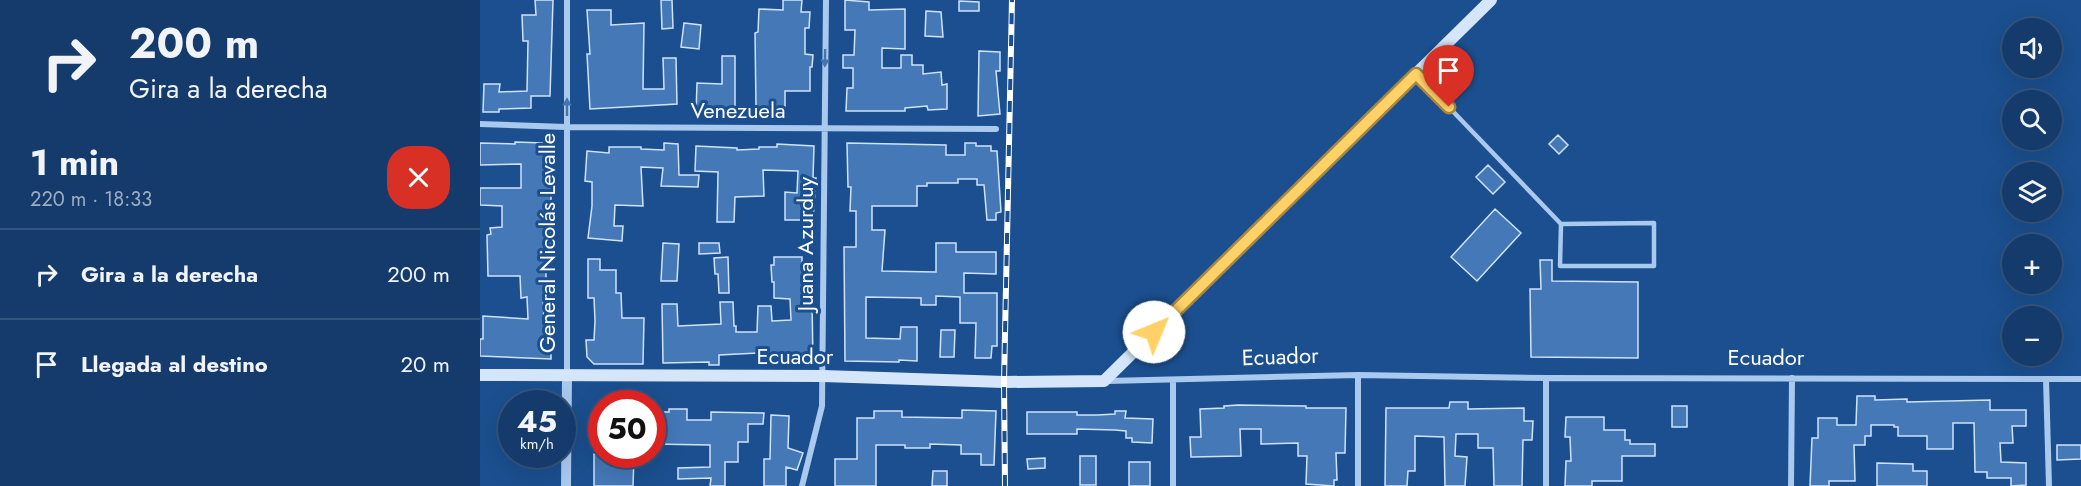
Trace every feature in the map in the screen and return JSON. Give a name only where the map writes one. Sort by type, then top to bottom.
[{"type":"main road","points":[[1104,381],[1491,0]]},
{"type":"main road","name":"Ecuador","points":[[480,375],[823,376],[1004,382],[1104,381]]},
{"type":"street","name":"General Nicolás Levalle","points":[[566,486],[567,0]]},
{"type":"street","name":"Juana Azurduy","points":[[802,486],[822,406],[826,0]]},
{"type":"street","name":"Venezuela","points":[[480,124],[566,127],[996,129]]},
{"type":"street","name":"Ecuador","points":[[1104,381],[1358,375],[1546,378],[2081,379]]},
{"type":"street","points":[[1358,375],[1358,486]]},
{"type":"street","points":[[1546,378],[1546,486]]},
{"type":"street","points":[[1791,486],[1792,378]]},
{"type":"street","points":[[2046,379],[2049,486]]},
{"type":"street","points":[[1173,381],[1173,486]]},
{"type":"lane","points":[[1416,74],[1560,224],[1560,266],[1654,266],[1654,223],[1560,224]]},
{"type":"building","points":[[535,0],[553,0],[550,96],[531,96],[531,108],[483,112],[484,84],[500,84],[499,92],[527,91],[528,41],[523,41],[522,15],[536,15]]},
{"type":"building","points":[[661,0],[672,0],[673,28],[662,29]]},
{"type":"building","points":[[783,0],[802,0],[801,12],[810,12],[809,28],[805,28],[805,54],[813,55],[812,67],[810,67],[810,91],[785,91],[785,107],[756,108],[755,33],[758,32],[759,9],[783,10]]},
{"type":"building","points":[[845,0],[869,2],[869,10],[905,9],[905,49],[882,48],[882,68],[901,68],[901,55],[912,55],[912,65],[923,65],[923,74],[941,72],[942,85],[947,84],[947,109],[928,110],[927,106],[905,108],[905,111],[846,111],[847,88],[853,88],[853,68],[843,68],[843,55],[854,55],[855,30],[845,30]]},
{"type":"building","points":[[959,1],[979,2],[979,11],[959,11]]},
{"type":"building","points":[[587,10],[611,10],[611,25],[644,23],[643,89],[664,89],[663,58],[676,58],[677,104],[590,109]]},
{"type":"building","points":[[926,11],[941,12],[943,37],[925,36]]},
{"type":"building","points":[[684,23],[701,25],[699,49],[681,47]]},
{"type":"building","points":[[979,51],[1000,52],[1000,71],[996,71],[1000,114],[978,116]]},
{"type":"building","points":[[722,56],[735,56],[735,109],[717,109],[717,114],[696,113],[697,83],[722,84]]},
{"type":"building","points":[[1558,135],[1568,145],[1559,154],[1549,144]]},
{"type":"building","points":[[515,142],[544,143],[551,150],[551,256],[546,256],[546,297],[543,297],[544,321],[551,321],[551,359],[480,356],[483,316],[528,319],[527,297],[521,298],[520,276],[488,276],[487,235],[491,234],[490,228],[502,227],[502,206],[480,205],[480,188],[521,188],[521,164],[480,165],[480,143],[515,144]]},
{"type":"building","points":[[664,143],[678,144],[679,175],[699,175],[698,187],[661,186],[663,168],[641,167],[643,206],[615,205],[614,226],[623,226],[622,241],[588,238],[592,182],[585,181],[587,151],[609,153],[609,147],[664,150]]},
{"type":"building","points":[[847,143],[946,145],[946,155],[965,155],[965,143],[976,143],[976,146],[991,146],[991,151],[997,151],[1001,212],[996,213],[996,220],[987,220],[984,185],[977,185],[977,179],[958,179],[958,183],[927,183],[927,186],[917,186],[917,206],[872,206],[872,230],[885,230],[882,271],[936,272],[936,243],[956,243],[956,252],[996,252],[996,274],[964,273],[964,293],[997,293],[997,346],[992,346],[991,358],[975,358],[976,323],[960,323],[960,297],[936,296],[936,305],[921,305],[921,298],[866,297],[866,338],[900,339],[901,327],[917,327],[917,361],[845,361],[844,247],[856,247],[856,211],[850,211],[851,187],[848,187]]},
{"type":"building","points":[[777,144],[814,146],[813,178],[816,178],[813,220],[785,220],[785,192],[797,193],[798,171],[763,170],[764,196],[735,197],[734,222],[717,222],[718,172],[695,171],[696,146],[737,148],[737,150],[777,147]]},
{"type":"building","points":[[1488,165],[1505,182],[1493,194],[1476,177]]},
{"type":"building","points":[[1495,209],[1521,233],[1477,281],[1451,257]]},
{"type":"building","points":[[663,243],[679,244],[677,281],[661,281]]},
{"type":"building","points":[[699,243],[719,243],[720,253],[699,254]]},
{"type":"building","points":[[728,257],[729,293],[719,293],[714,258]]},
{"type":"building","points":[[774,257],[802,257],[802,264],[807,264],[805,302],[812,302],[813,361],[780,361],[780,355],[758,355],[758,353],[719,355],[719,365],[709,365],[709,362],[663,363],[662,304],[677,304],[678,326],[721,324],[720,302],[733,302],[736,332],[757,332],[758,306],[771,306],[772,321],[791,320],[790,299],[774,298],[771,265],[774,265]]},
{"type":"building","points":[[588,259],[600,259],[600,270],[616,270],[616,293],[621,293],[622,318],[644,318],[643,364],[594,364],[587,357],[586,340],[594,340],[595,321],[594,298],[588,298]]},
{"type":"building","points":[[1540,260],[1552,260],[1552,281],[1638,282],[1638,358],[1531,357],[1530,289],[1541,289]]},
{"type":"building","points":[[941,330],[955,330],[954,357],[940,357]]},
{"type":"building","points":[[1857,396],[1875,396],[1875,400],[1907,399],[1907,402],[1990,400],[1990,410],[2026,410],[2026,426],[2012,426],[2013,443],[2000,443],[2001,462],[2026,463],[2026,485],[2011,486],[2011,478],[1987,478],[1987,472],[1975,472],[1974,423],[1953,423],[1953,449],[1927,449],[1927,436],[1898,436],[1898,427],[1894,425],[1871,425],[1871,436],[1865,436],[1865,445],[1854,445],[1855,481],[1829,481],[1829,486],[1810,486],[1812,438],[1818,438],[1818,418],[1837,418],[1837,425],[1856,425]]},
{"type":"building","points":[[1450,402],[1468,402],[1468,409],[1524,408],[1524,421],[1533,421],[1532,440],[1523,440],[1522,486],[1494,486],[1493,448],[1478,448],[1478,434],[1456,434],[1455,456],[1467,457],[1465,486],[1445,486],[1444,437],[1415,436],[1415,471],[1408,471],[1407,486],[1385,486],[1386,408],[1449,408]]},
{"type":"building","points":[[1238,405],[1346,408],[1345,453],[1336,453],[1337,480],[1334,480],[1334,486],[1306,484],[1307,456],[1298,456],[1298,443],[1261,444],[1261,429],[1240,429],[1241,456],[1191,457],[1190,437],[1201,437],[1200,409]]},
{"type":"building","points":[[1672,406],[1687,406],[1687,427],[1672,427]]},
{"type":"building","points":[[669,409],[687,409],[687,420],[711,420],[711,412],[764,413],[763,424],[748,424],[748,442],[738,442],[738,462],[725,462],[725,486],[710,486],[711,478],[678,479],[678,468],[710,467],[710,445],[666,444],[666,412],[669,412]]},
{"type":"building","points":[[962,410],[996,411],[994,465],[981,465],[981,454],[961,454],[961,445],[930,444],[930,448],[905,448],[905,445],[876,445],[876,486],[835,486],[835,459],[857,459],[857,418],[874,418],[874,411],[902,411],[902,417],[962,418]]},
{"type":"building","points":[[1115,411],[1126,411],[1125,418],[1153,419],[1152,443],[1132,442],[1132,438],[1126,438],[1126,431],[1115,430],[1077,429],[1077,434],[1027,434],[1027,412],[1077,412],[1077,415],[1097,415],[1115,414]]},
{"type":"building","points":[[771,415],[789,416],[788,448],[803,453],[797,470],[786,467],[786,486],[764,486],[764,459],[770,459]]},
{"type":"building","points":[[1566,417],[1604,417],[1604,430],[1625,430],[1625,440],[1630,440],[1630,444],[1655,444],[1655,456],[1622,456],[1622,481],[1592,481],[1592,486],[1565,486],[1566,461],[1571,461],[1570,437],[1565,437]]},
{"type":"building","points":[[2057,445],[2081,445],[2081,459],[2057,460]]},
{"type":"building","points":[[1080,456],[1096,456],[1096,485],[1080,485]]},
{"type":"building","points":[[1045,458],[1045,468],[1028,469],[1027,459]]},
{"type":"building","points":[[1129,462],[1150,462],[1150,486],[1129,486]]},
{"type":"building","points":[[1877,463],[1913,464],[1913,471],[1927,471],[1927,486],[1877,486]]},
{"type":"building","points":[[594,468],[634,468],[633,486],[594,486]]},
{"type":"building","points":[[933,471],[947,471],[947,486],[932,486]]},
{"type":"railway","points":[[1005,486],[1004,382],[1012,0]]},
{"type":"route","points":[[1154,332],[1416,74],[1449,107]]}]
